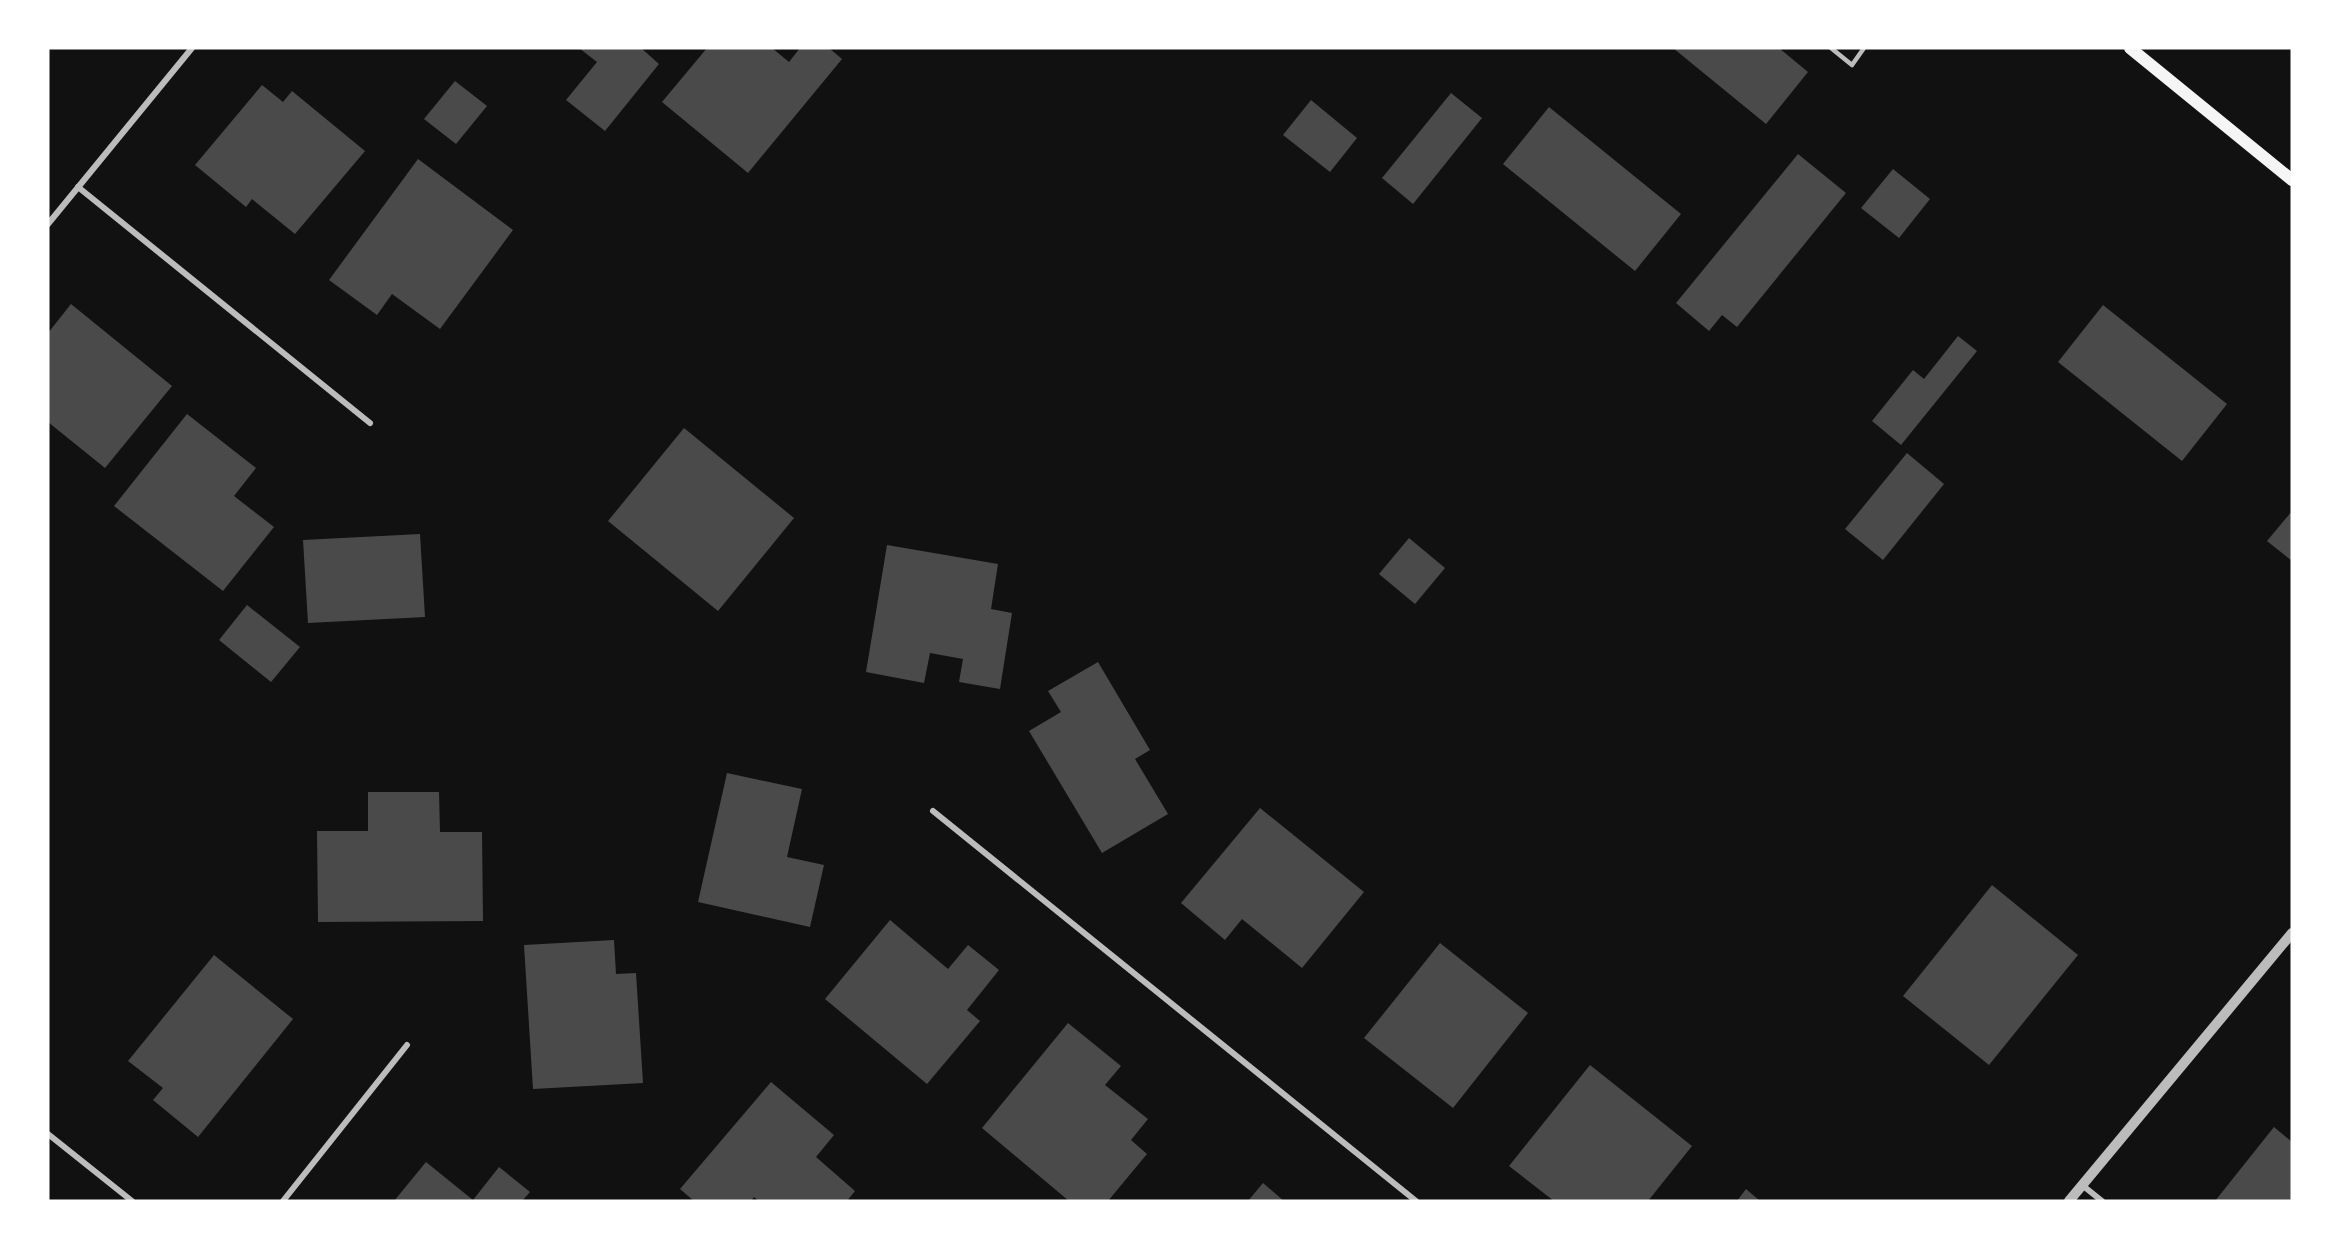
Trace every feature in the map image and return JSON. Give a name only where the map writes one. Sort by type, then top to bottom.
[{"type":"main road","points":[[2130,48],[2292,180]]},
{"type":"street","points":[[48,224],[192,48]]},
{"type":"street","points":[[78,187],[370,423]]},
{"type":"street","points":[[933,811],[1416,1201]]},
{"type":"street","points":[[2069,1201],[2292,933]]},
{"type":"street","points":[[283,1201],[407,1045]]},
{"type":"street","points":[[48,1134],[132,1201]]},
{"type":"street","points":[[2082,1185],[2102,1201]]},
{"type":"lane","points":[[1831,48],[1852,65],[1864,48]]},
{"type":"building","points":[[579,48],[641,48],[659,64],[605,131],[566,100],[597,62]]},
{"type":"building","points":[[707,48],[772,48],[789,62],[800,48],[829,48],[842,59],[748,173],[662,102]]},
{"type":"building","points":[[1673,48],[1779,48],[1808,72],[1766,124]]},
{"type":"building","points":[[455,81],[487,106],[456,144],[424,119]]},
{"type":"building","points":[[262,85],[283,102],[292,91],[365,151],[295,234],[252,199],[246,207],[195,165]]},
{"type":"building","points":[[1451,93],[1482,118],[1413,204],[1382,178]]},
{"type":"building","points":[[1311,100],[1357,138],[1330,172],[1283,135]]},
{"type":"building","points":[[1549,107],[1681,214],[1635,271],[1503,164]]},
{"type":"building","points":[[1798,154],[1846,193],[1737,327],[1722,315],[1709,331],[1676,303]]},
{"type":"building","points":[[418,159],[513,230],[440,329],[392,294],[377,315],[329,280]]},
{"type":"building","points":[[1893,169],[1930,199],[1899,238],[1861,208]]},
{"type":"building","points":[[71,304],[172,386],[105,468],[48,422],[48,333]]},
{"type":"building","points":[[2103,305],[2227,404],[2182,461],[2058,362]]},
{"type":"building","points":[[1958,336],[1977,351],[1901,445],[1872,421],[1913,370],[1924,379]]},
{"type":"building","points":[[187,414],[256,468],[234,496],[274,527],[223,591],[114,506]]},
{"type":"building","points":[[684,428],[794,518],[718,611],[608,521]]},
{"type":"building","points":[[1907,453],[1944,484],[1883,560],[1845,529]]},
{"type":"building","points":[[2292,511],[2292,561],[2267,541]]},
{"type":"building","points":[[420,534],[425,617],[308,623],[303,540]]},
{"type":"building","points":[[1409,538],[1445,568],[1415,604],[1379,574]]},
{"type":"building","points":[[887,545],[998,564],[991,609],[1012,613],[1000,689],[959,682],[963,659],[930,653],[924,683],[866,672]]},
{"type":"building","points":[[247,605],[300,647],[271,682],[219,640]]},
{"type":"building","points":[[1098,662],[1150,750],[1135,759],[1168,814],[1102,853],[1029,731],[1061,712],[1048,691]]},
{"type":"building","points":[[727,773],[802,789],[787,857],[824,865],[810,927],[698,902]]},
{"type":"building","points":[[368,792],[439,792],[440,832],[482,832],[483,921],[318,922],[317,831],[368,831]]},
{"type":"building","points":[[1260,808],[1364,892],[1302,968],[1242,919],[1225,940],[1181,903]]},
{"type":"building","points":[[1992,885],[2078,955],[1989,1065],[1903,996]]},
{"type":"building","points":[[890,920],[948,969],[968,945],[999,970],[967,1010],[980,1021],[927,1084],[825,999]]},
{"type":"building","points":[[614,940],[616,974],[636,973],[643,1083],[533,1089],[524,945]]},
{"type":"building","points":[[1440,943],[1528,1013],[1453,1108],[1364,1038]]},
{"type":"building","points":[[214,955],[293,1019],[198,1137],[153,1100],[163,1088],[128,1061]]},
{"type":"building","points":[[1068,1023],[1121,1066],[1105,1085],[1148,1119],[1131,1140],[1147,1154],[1108,1201],[1069,1201],[982,1128]]},
{"type":"building","points":[[1590,1065],[1692,1146],[1648,1201],[1554,1201],[1509,1166]]},
{"type":"building","points":[[771,1082],[834,1135],[816,1157],[855,1191],[847,1201],[759,1201],[754,1197],[751,1201],[694,1201],[680,1189]]},
{"type":"building","points":[[2274,1127],[2292,1142],[2292,1201],[2215,1201]]},
{"type":"building","points":[[426,1162],[473,1200],[499,1167],[530,1192],[522,1201],[394,1201]]},
{"type":"building","points":[[1263,1183],[1284,1201],[1248,1201]]},
{"type":"building","points":[[1746,1189],[1760,1201],[1737,1201]]}]
